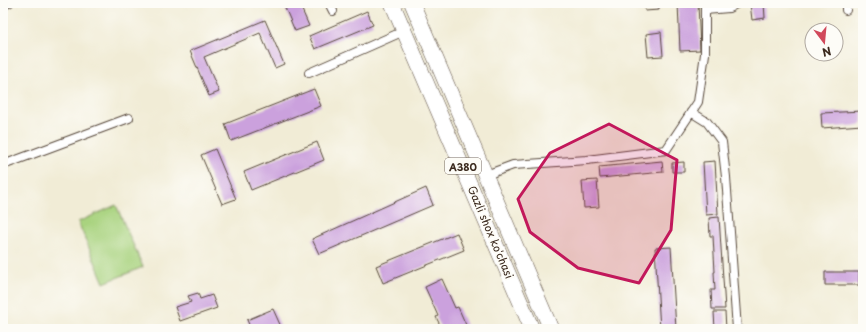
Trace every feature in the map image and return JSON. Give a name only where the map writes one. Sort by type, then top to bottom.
[{"type":"highway","name":"Gazli shox ko'chasi","points":[[392,3],[532,329]]},
{"type":"highway","name":"Gazli shox ko'chasi","points":[[412,3],[551,329]]},
{"type":"street","points":[[3,6],[10,3]]},
{"type":"street","points":[[329,3],[333,11]]},
{"type":"street","points":[[486,175],[513,165],[587,160],[666,150],[698,102],[702,79],[705,7],[730,8],[738,3]]},
{"type":"street","points":[[309,73],[404,31]]},
{"type":"street","points":[[691,112],[707,122],[722,142],[737,329]]},
{"type":"street","points":[[3,165],[129,118]]},
{"type":"highlighted area","points":[[609,124],[677,160],[671,230],[639,283],[578,268],[530,232],[518,199],[550,153]]},
{"type":"green space","points":[[116,205],[143,267],[104,283],[78,222]]},
{"type":"building","points":[[283,3],[299,3],[309,26],[295,31]]},
{"type":"building","points":[[644,3],[659,3],[659,10],[645,11]]},
{"type":"building","points":[[678,3],[698,3],[700,50],[680,51]]},
{"type":"building","points":[[750,3],[764,3],[765,18],[752,20]]},
{"type":"building","points":[[367,11],[373,25],[315,49],[309,36]]},
{"type":"building","points":[[265,20],[284,64],[275,68],[260,33],[204,57],[219,92],[209,96],[190,51]]},
{"type":"building","points":[[661,32],[663,56],[648,57],[646,34]]},
{"type":"building","points":[[314,89],[321,106],[231,141],[225,124]]},
{"type":"building","points":[[862,111],[862,125],[822,128],[821,113]]},
{"type":"building","points":[[317,142],[324,160],[251,190],[244,172]]},
{"type":"building","points":[[215,149],[236,199],[222,204],[201,155]]},
{"type":"building","points":[[662,161],[663,172],[600,178],[599,167]]},
{"type":"building","points":[[715,161],[718,214],[706,215],[703,162]]},
{"type":"building","points":[[684,162],[684,172],[672,172],[672,163]]},
{"type":"building","points":[[597,180],[599,207],[584,208],[582,181]]},
{"type":"building","points":[[426,188],[433,205],[319,254],[312,239]]},
{"type":"building","points":[[719,217],[725,309],[712,309],[711,290],[715,290],[715,272],[713,236],[710,236],[709,218]]},
{"type":"building","points":[[457,233],[464,250],[383,283],[376,266]]},
{"type":"building","points":[[671,247],[676,329],[660,329],[655,248]]},
{"type":"building","points":[[825,272],[859,272],[859,285],[825,285]]},
{"type":"building","points":[[442,279],[455,308],[458,307],[466,325],[464,326],[466,329],[442,329],[436,317],[438,316],[425,287]]},
{"type":"building","points":[[198,293],[200,299],[212,295],[217,308],[180,321],[175,307],[191,302],[188,296]]},
{"type":"building","points":[[273,309],[282,329],[251,329],[247,320]]},
{"type":"building","points":[[714,312],[725,312],[726,329],[715,329]]}]
